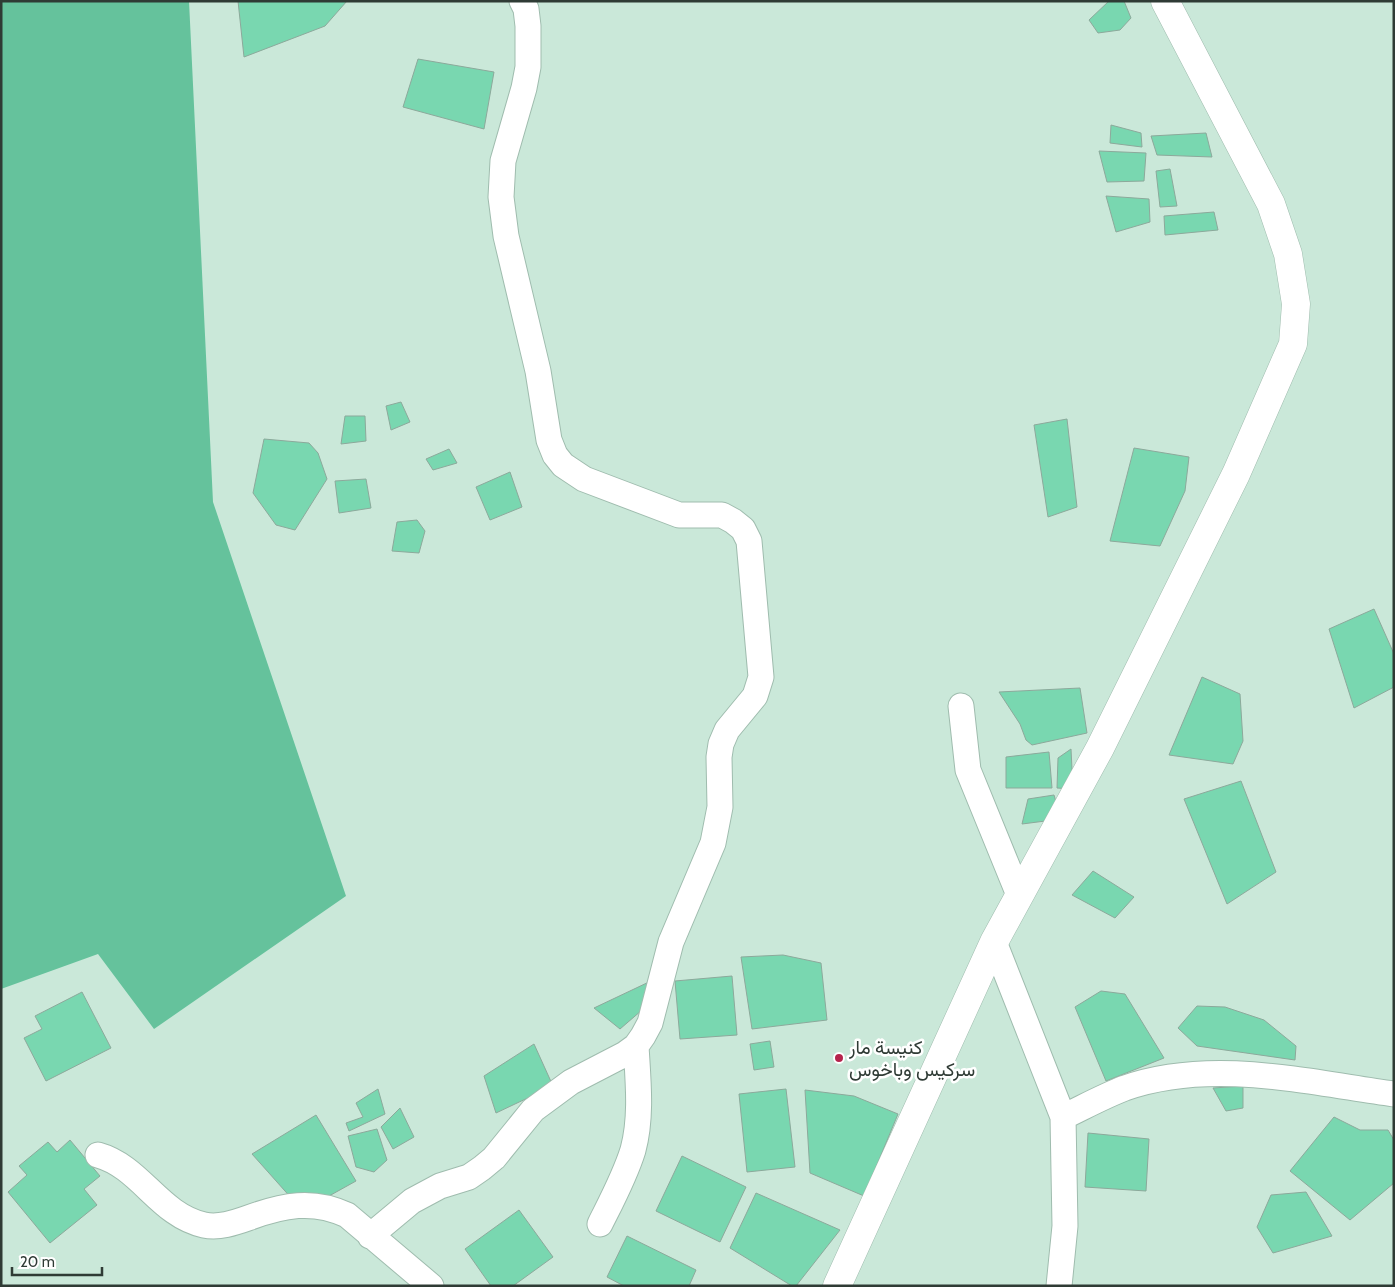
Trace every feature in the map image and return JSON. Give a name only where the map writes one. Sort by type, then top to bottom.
[{"type":"main road","points":[[837,1286],[994,942],[1100,748],[1236,474],[1293,344],[1296,304],[1288,254],[1271,204],[1165,1]]},
{"type":"street","points":[[370,1236],[412,1201],[440,1186],[468,1177],[482,1168],[494,1158],[533,1110],[572,1082],[636,1046],[650,1023],[671,942],[713,843],[720,807],[719,757],[721,744],[727,730],[750,704],[759,687],[761,677],[749,541],[743,529],[733,520],[722,515],[679,515],[584,479],[563,465],[552,447],[532,339],[504,226],[500,197],[503,161],[524,88],[528,66],[528,26],[526,8],[522,1]]},
{"type":"street","points":[[961,706],[968,770],[1019,895]]},
{"type":"street","points":[[994,942],[1063,1117],[1065,1226],[1059,1286]]},
{"type":"street","points":[[600,1224],[628,1166],[633,1148],[638,1109],[636,1046]]},
{"type":"street","points":[[1063,1117],[1126,1088],[1174,1077],[1231,1074],[1394,1094]]},
{"type":"street","points":[[98,1155],[122,1164],[176,1214],[203,1225],[225,1225],[284,1207],[320,1205],[348,1215],[370,1236],[400,1258],[431,1286]]},
{"type":"green space","points":[[1,1],[189,1],[213,502],[346,896],[154,1029],[98,954],[1,989]]},
{"type":"building","points":[[238,1],[347,1],[325,26],[244,57]]},
{"type":"building","points":[[1109,1],[1124,1],[1131,18],[1120,30],[1098,33],[1089,20]]},
{"type":"building","points":[[418,59],[494,72],[484,129],[403,107]]},
{"type":"building","points":[[1111,125],[1141,133],[1142,147],[1110,143]]},
{"type":"building","points":[[1206,133],[1212,157],[1157,155],[1151,136]]},
{"type":"building","points":[[1099,151],[1146,153],[1144,181],[1107,182]]},
{"type":"building","points":[[1170,169],[1177,206],[1160,207],[1156,171]]},
{"type":"building","points":[[1106,196],[1149,199],[1150,222],[1116,232]]},
{"type":"building","points":[[1214,212],[1218,230],[1165,235],[1164,216]]},
{"type":"building","points":[[401,402],[410,422],[391,430],[386,406]]},
{"type":"building","points":[[345,416],[365,416],[366,441],[341,444]]},
{"type":"building","points":[[1067,419],[1077,507],[1048,517],[1034,425]]},
{"type":"building","points":[[264,439],[309,443],[318,453],[327,479],[295,530],[276,525],[253,493]]},
{"type":"building","points":[[1134,448],[1189,457],[1185,491],[1160,546],[1110,541]]},
{"type":"building","points":[[449,449],[457,463],[433,470],[426,459]]},
{"type":"building","points":[[510,472],[522,507],[490,520],[476,487]]},
{"type":"building","points":[[366,479],[371,508],[339,513],[335,481]]},
{"type":"building","points":[[417,520],[425,531],[419,553],[392,551],[397,522]]},
{"type":"building","points":[[1374,609],[1394,654],[1394,687],[1354,708],[1329,629]]},
{"type":"building","points":[[1202,677],[1240,694],[1243,741],[1233,764],[1169,755]]},
{"type":"building","points":[[1080,688],[1087,733],[1032,745],[1026,740],[1020,724],[999,692]]},
{"type":"building","points":[[1071,749],[1073,789],[1057,788],[1058,758]]},
{"type":"building","points":[[1049,752],[1052,788],[1006,788],[1006,757]]},
{"type":"building","points":[[1241,781],[1276,872],[1227,904],[1184,799]]},
{"type":"building","points":[[1054,795],[1061,819],[1022,824],[1028,799]]},
{"type":"building","points":[[1093,871],[1134,897],[1115,918],[1072,895]]},
{"type":"building","points":[[783,955],[821,963],[827,1020],[752,1029],[741,957]]},
{"type":"building","points":[[732,976],[737,1035],[680,1039],[675,981]]},
{"type":"building","points":[[651,981],[649,1004],[620,1029],[594,1008]]},
{"type":"building","points":[[1101,991],[1125,994],[1164,1058],[1106,1081],[1075,1007]]},
{"type":"building","points":[[82,992],[111,1048],[46,1081],[24,1038],[42,1029],[35,1016]]},
{"type":"building","points":[[1197,1006],[1225,1007],[1264,1020],[1296,1046],[1295,1060],[1197,1046],[1178,1028]]},
{"type":"building","points":[[770,1041],[774,1067],[754,1070],[750,1044]]},
{"type":"building","points":[[534,1044],[553,1086],[496,1113],[484,1076]]},
{"type":"building","points":[[1243,1086],[1243,1108],[1226,1111],[1213,1088]]},
{"type":"building","points":[[378,1089],[385,1114],[349,1131],[346,1123],[363,1117],[356,1103]]},
{"type":"building","points":[[786,1089],[795,1167],[747,1172],[739,1094]]},
{"type":"building","points":[[805,1090],[854,1096],[898,1114],[864,1196],[810,1173]]},
{"type":"building","points":[[400,1108],[414,1137],[393,1149],[381,1127]]},
{"type":"building","points":[[316,1115],[356,1181],[329,1196],[293,1200],[252,1154]]},
{"type":"building","points":[[1334,1117],[1360,1130],[1388,1130],[1394,1140],[1394,1183],[1350,1220],[1290,1171]]},
{"type":"building","points":[[377,1129],[387,1160],[374,1172],[356,1167],[348,1136]]},
{"type":"building","points":[[1088,1133],[1149,1139],[1146,1191],[1085,1187]]},
{"type":"building","points":[[70,1140],[100,1176],[84,1189],[97,1205],[50,1243],[8,1192],[27,1175],[19,1166],[48,1142],[57,1152]]},
{"type":"building","points":[[682,1156],[746,1187],[720,1242],[656,1211]]},
{"type":"building","points":[[1306,1192],[1332,1236],[1273,1253],[1257,1227],[1271,1195]]},
{"type":"building","points":[[756,1193],[840,1230],[796,1286],[792,1286],[730,1248]]},
{"type":"building","points":[[519,1210],[553,1257],[513,1286],[491,1286],[465,1249]]},
{"type":"building","points":[[627,1236],[696,1270],[689,1286],[624,1286],[607,1277]]},
{"type":"place","name":"كنيسة مار سركيس وباخوس","points":[[839,1058]]}]
